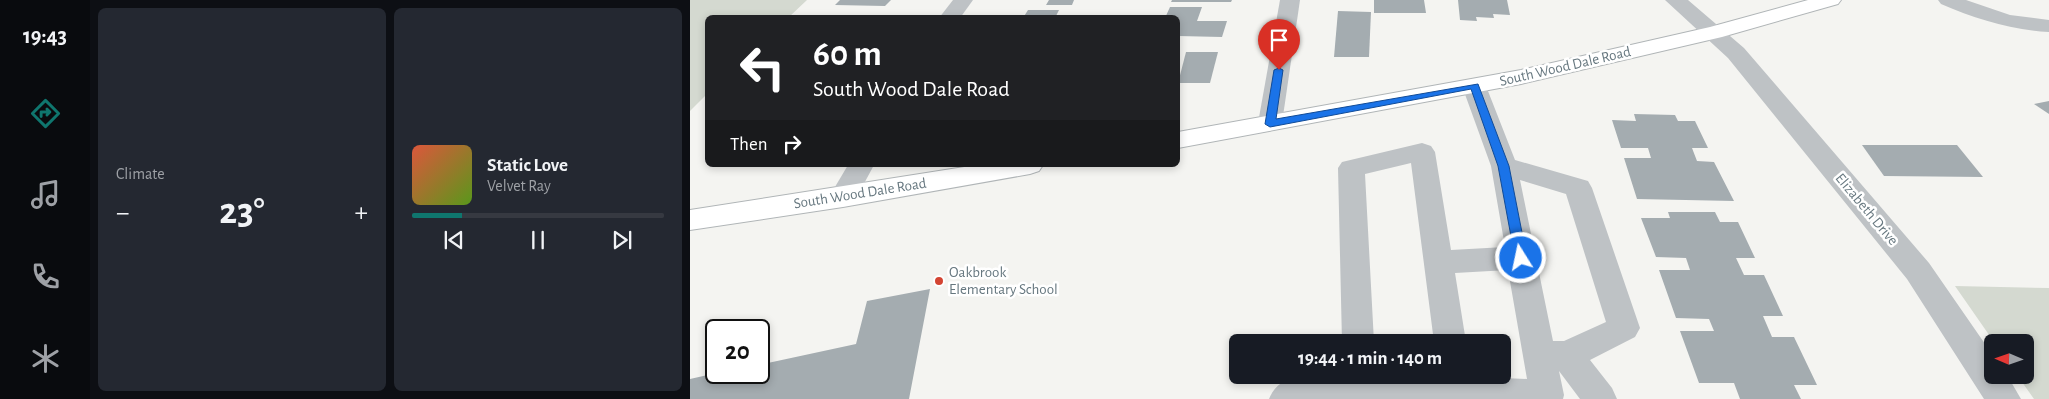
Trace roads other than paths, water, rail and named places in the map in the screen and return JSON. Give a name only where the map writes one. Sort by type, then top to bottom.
[{"type":"main road","name":"South Wood Dale Road","points":[[1180,140],[1521,77],[1714,32],[1831,0]]},
{"type":"main road","name":"South Wood Dale Road","points":[[690,220],[843,197],[1018,167]]},
{"type":"street","points":[[951,15],[963,0]]},
{"type":"street","points":[[1270,124],[1290,0]]},
{"type":"street","name":"Elizabeth Drive","points":[[1675,0],[1714,32],[1750,69],[1918,271],[2004,399]]},
{"type":"street","points":[[1948,0],[1995,19],[2025,25],[2049,26]]},
{"type":"street","points":[[1464,384],[1547,395],[1553,355],[1521,258],[1504,166],[1474,86]]},
{"type":"street","points":[[1358,334],[1351,168],[1422,152],[1449,334]]},
{"type":"street","points":[[1504,166],[1578,188],[1624,328],[1553,355]]},
{"type":"street","points":[[843,197],[860,167]]},
{"type":"street","points":[[1438,262],[1521,258]]},
{"type":"street","points":[[1553,355],[1600,399]]},
{"type":"street","points":[[1286,399],[1297,391],[1351,384]]},
{"type":"place","name":"Oakbrook Elementary School","points":[[939,281]]}]
